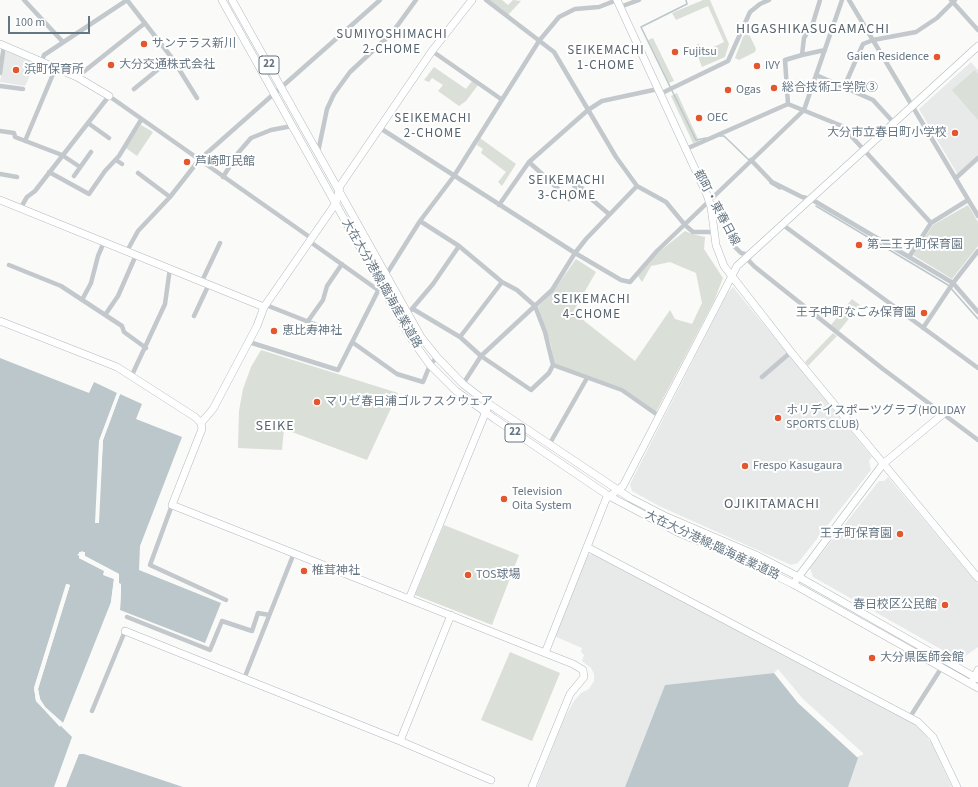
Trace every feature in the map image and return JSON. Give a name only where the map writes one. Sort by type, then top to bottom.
[{"type":"street","points":[[24,0],[63,42]]},
{"type":"street","points":[[42,61],[44,55],[127,0],[172,58],[197,98]]},
{"type":"street","name":"大在大分港線;臨海産業道路","points":[[222,0],[336,203],[380,288],[416,346],[430,364],[456,391],[609,496],[677,532],[746,561],[792,584],[942,667],[975,677]]},
{"type":"street","name":"大在大分港線;臨海産業道路","points":[[232,0],[386,275],[410,310],[421,338],[437,358],[463,384],[489,404],[618,491],[667,518],[758,556],[797,576],[975,677],[978,688]]},
{"type":"street","points":[[127,251],[138,231],[170,197],[199,160],[380,0]]},
{"type":"street","points":[[317,154],[327,110],[334,94],[350,72],[392,33],[416,0]]},
{"type":"street","points":[[201,423],[213,409],[249,342],[265,306],[336,203],[338,190],[432,51],[472,0]]},
{"type":"street","points":[[486,0],[554,52],[616,157],[637,186],[666,202],[685,225],[696,232],[714,232]]},
{"type":"street","points":[[386,275],[420,221],[454,176],[501,99],[539,41],[559,17],[575,9],[599,7],[639,0]]},
{"type":"street","points":[[499,205],[529,162],[588,110],[602,101],[659,92],[728,61],[750,12],[760,4],[769,0]]},
{"type":"street","points":[[802,55],[804,38],[813,23],[820,0]]},
{"type":"street","points":[[380,128],[575,253],[621,280],[630,282],[648,261],[804,110],[842,0]]},
{"type":"street","points":[[850,0],[978,216]]},
{"type":"street","points":[[844,87],[863,44],[873,40],[916,32],[932,22],[953,1],[978,30]]},
{"type":"street","name":"都町・東春日線","points":[[618,3],[710,201],[721,218],[735,246],[741,253],[749,255],[749,261],[754,266],[895,379],[978,440]]},
{"type":"street","points":[[77,77],[145,22]]},
{"type":"street","points":[[0,73],[2,44],[77,77],[109,96],[310,239],[342,264],[380,288],[338,370],[249,342]]},
{"type":"street","points":[[545,653],[609,496],[623,486],[737,266],[978,46]]},
{"type":"street","points":[[788,104],[785,60],[825,50]]},
{"type":"street","points":[[432,51],[501,99]]},
{"type":"street","points":[[134,88],[172,58]]},
{"type":"street","points":[[25,141],[56,67]]},
{"type":"street","points":[[816,75],[873,100],[894,123]]},
{"type":"street","points":[[0,86],[23,89]]},
{"type":"street","points":[[20,209],[27,197],[35,191],[62,154],[109,96]]},
{"type":"street","points":[[686,149],[788,104],[842,126],[863,151],[931,223]]},
{"type":"street","points":[[49,172],[89,194],[105,171],[116,160],[141,120]]},
{"type":"street","points":[[88,123],[109,138]]},
{"type":"street","points":[[223,177],[238,153],[251,138],[271,130],[292,126]]},
{"type":"street","points":[[0,130],[14,133],[15,137],[62,154],[80,167]]},
{"type":"street","points":[[74,176],[91,152]]},
{"type":"street","points":[[956,178],[978,158]]},
{"type":"street","points":[[116,160],[122,164]]},
{"type":"street","points":[[751,160],[772,182],[802,197],[811,199],[953,283],[978,312]]},
{"type":"street","points":[[529,162],[569,198],[576,191],[574,185],[576,181],[590,198],[609,214]]},
{"type":"street","points":[[138,173],[170,197]]},
{"type":"street","points":[[0,174],[17,177]]},
{"type":"street","points":[[463,384],[481,356],[552,290],[575,253],[609,214],[637,186]]},
{"type":"street","points":[[0,200],[209,284],[319,326]]},
{"type":"street","points":[[908,257],[931,223],[968,200]]},
{"type":"street","points":[[710,201],[719,256],[731,277],[978,578]]},
{"type":"street","points":[[420,221],[459,246],[502,282],[517,290],[536,306],[545,332],[553,365],[549,373],[531,390],[481,356],[460,338],[410,310],[433,284],[459,246]]},
{"type":"street","points":[[783,225],[978,368]]},
{"type":"street","points":[[82,300],[91,283],[98,256],[104,242]]},
{"type":"street","points":[[202,281],[220,243]]},
{"type":"street","points":[[923,328],[953,283],[978,251]]},
{"type":"street","points":[[105,315],[118,296],[136,255]]},
{"type":"street","points":[[308,322],[323,300],[327,286],[342,264]]},
{"type":"street","points":[[9,265],[61,286],[122,326],[124,332],[146,348]]},
{"type":"street","points":[[132,375],[146,348],[165,304],[170,268]]},
{"type":"street","points":[[460,338],[502,282]]},
{"type":"street","points":[[194,316],[209,284]]},
{"type":"street","points":[[0,321],[103,360],[132,375],[195,417],[201,423],[202,429],[172,504],[150,565],[226,600]]},
{"type":"street","points":[[352,342],[396,374],[423,382],[430,364],[437,358]]},
{"type":"street","points":[[762,377],[791,352]]},
{"type":"street","points":[[553,365],[622,390],[659,416]]},
{"type":"street","points":[[549,445],[587,378]]},
{"type":"street","points":[[409,599],[489,404]]},
{"type":"street","points":[[792,584],[883,464],[942,414]]},
{"type":"street","points":[[172,504],[573,664],[583,670],[584,676],[570,694],[532,787]]},
{"type":"street","points":[[587,547],[910,717],[924,726],[933,737],[957,787]]},
{"type":"street","points":[[244,679],[294,553]]},
{"type":"street","points":[[127,617],[210,650],[222,620],[252,631],[258,613],[269,615]]},
{"type":"street","points":[[400,741],[451,616]]},
{"type":"street","points":[[92,711],[125,631],[400,741],[491,780]]},
{"type":"street","points":[[910,717],[942,667]]},
{"type":"shaded area","points":[[490,0],[502,0],[508,5],[513,0],[521,1],[508,15],[491,3]]},
{"type":"shaded area","points":[[703,0],[710,0],[729,44],[725,57],[702,67],[697,54],[699,48],[697,44],[699,44],[703,52],[724,42],[708,6],[676,20],[672,13]]},
{"type":"shaded area","points":[[746,34],[750,36],[756,49],[755,52],[739,60],[735,58],[743,37]]},
{"type":"shaded area","points":[[653,38],[674,81],[669,83],[648,40]]},
{"type":"shaded area","name":"浜町保育所","points":[[7,51],[32,61],[29,78],[25,86],[0,82],[5,52]]},
{"type":"shaded area","name":"大分市立春日町小学校","points":[[971,62],[978,70],[978,156],[958,175],[919,109]]},
{"type":"shaded area","points":[[434,67],[466,89],[472,81],[478,85],[466,101],[459,106],[438,91],[443,85],[432,78],[429,82],[424,80]]},
{"type":"shaded area","points":[[975,70],[978,74],[978,120],[952,90]]},
{"type":"shaded area","points":[[677,93],[699,141],[693,143],[671,96]]},
{"type":"shaded area","points":[[141,125],[153,132],[137,156],[126,148]]},
{"type":"shaded area","points":[[480,138],[516,164],[502,186],[498,182],[506,172],[481,153],[483,149],[477,145]]},
{"type":"shaded area","points":[[968,205],[978,222],[978,246],[952,279],[913,255],[933,225]]},
{"type":"shaded area","points":[[685,231],[705,237],[704,249],[723,278],[714,301],[656,412],[623,388],[554,364],[551,345],[538,307],[554,290],[576,259],[596,272],[573,312],[635,361],[670,310],[675,319],[692,324],[702,303],[696,273],[670,262],[651,266],[642,282],[638,276],[660,251]]},
{"type":"shaded area","points":[[733,287],[872,457],[869,460],[871,470],[798,563],[791,565],[659,506],[632,491],[630,484],[727,294]]},
{"type":"shaded area","points":[[852,299],[860,305],[839,331],[831,325]]},
{"type":"shaded area","points":[[833,333],[837,336],[808,366],[805,362]]},
{"type":"shaded area","name":"マリゼ春日浦ゴルフスクウェア","points":[[261,350],[398,393],[367,460],[284,429],[282,450],[238,448],[239,411],[243,389],[251,367]]},
{"type":"shaded area","points":[[0,358],[89,393],[94,382],[117,393],[99,441],[98,523],[103,440],[120,394],[142,404],[136,419],[182,437],[140,546],[139,570],[221,603],[205,643],[120,610],[121,590],[119,574],[85,556],[85,552],[79,552],[79,558],[105,571],[104,575],[114,579],[111,602],[63,723],[45,707],[40,699],[38,689],[70,585],[66,584],[34,688],[36,701],[72,737],[54,787],[0,787]]},
{"type":"shaded area","points":[[888,477],[978,584],[978,647],[960,660],[813,577],[810,568],[879,481],[884,481]]},
{"type":"shaded area","name":"TOS球場","points":[[444,525],[519,555],[492,625],[415,595]]},
{"type":"shaded area","points":[[593,554],[919,726],[932,744],[952,787],[847,787],[857,757],[864,754],[803,699],[778,669],[774,673],[665,685],[625,787],[537,787],[564,719],[574,701],[581,693],[589,689],[594,681],[594,674],[591,668],[582,661],[584,655],[581,652],[582,648],[554,636],[587,555]]},
{"type":"shaded area","points":[[510,652],[560,673],[532,741],[481,720]]},
{"type":"shaded area","points":[[774,673],[798,703],[858,758],[848,787],[625,787],[665,685]]},
{"type":"shaded area","points":[[79,754],[84,754],[183,787],[66,787]]},
{"type":"pier","points":[[117,393],[120,394],[103,440],[99,523],[95,523],[99,441]]},
{"type":"pier","points":[[82,551],[85,553],[85,556],[119,574],[119,583],[121,584],[120,610],[118,608],[119,585],[117,583],[117,575],[106,569],[106,574],[115,578],[113,603],[111,602],[114,579],[103,575],[104,571],[79,558],[80,556],[77,555]]},
{"type":"pier","points":[[67,584],[70,585],[38,689],[40,699],[45,707],[63,723],[60,727],[36,701],[34,688]]},
{"type":"waterway","points":[[686,0],[687,4],[641,27],[696,140],[706,138]]},
{"type":"waterway","points":[[720,136],[724,136],[750,161]]},
{"type":"waterway","points":[[770,183],[780,189]]},
{"type":"waterway","points":[[816,206],[948,285],[978,319]]},
{"type":"place","name":"サンテラス新川","points":[[144,44]]},
{"type":"place","name":"Fujitsu","points":[[675,52]]},
{"type":"place","name":"Gaien Residence","points":[[937,57]]},
{"type":"place","name":"大分交通株式会社","points":[[111,65]]},
{"type":"place","name":"IVY","points":[[757,66]]},
{"type":"place","name":"浜町保育所","points":[[16,70]]},
{"type":"place","name":"総合技術工学院③","points":[[774,88]]},
{"type":"place","name":"Ogas","points":[[728,90]]},
{"type":"place","name":"OEC","points":[[699,118]]},
{"type":"place","name":"大分市立春日町小学校","points":[[955,133]]},
{"type":"place","name":"芦崎町民館","points":[[187,162]]},
{"type":"place","name":"第二王子町保育園","points":[[859,245]]},
{"type":"place","name":"王子中町なごみ保育園","points":[[924,313]]},
{"type":"place","name":"恵比寿神社","points":[[274,331]]},
{"type":"place","name":"マリゼ春日浦ゴルフスクウェア","points":[[317,402]]},
{"type":"place","name":"ホリデイスポーツグラブ(HOLIDAY SPORTS CLUB)","points":[[778,418]]},
{"type":"place","name":"Frespo Kasugaura","points":[[745,466]]},
{"type":"place","name":"Television Oita System","points":[[504,499]]},
{"type":"place","name":"王子町保育園","points":[[900,534]]},
{"type":"place","name":"椎茸神社","points":[[304,571]]},
{"type":"place","name":"TOS球場","points":[[468,575]]},
{"type":"place","name":"春日校区公民館","points":[[945,605]]},
{"type":"place","name":"大分県医師会館","points":[[872,658]]},
{"type":"district","name":"HIGASHIKASUGAMACHI","points":[[813,30]]},
{"type":"district","name":"SUMIYOSHIMACHI 2-CHOME","points":[[392,42]]},
{"type":"district","name":"SEIKEMACHI 1-CHOME","points":[[606,58]]},
{"type":"district","name":"SEIKEMACHI 2-CHOME","points":[[433,126]]},
{"type":"district","name":"SEIKEMACHI 3-CHOME","points":[[567,188]]},
{"type":"district","name":"SEIKEMACHI 4-CHOME","points":[[592,308]]},
{"type":"district","name":"SEIKE","points":[[275,427]]},
{"type":"district","name":"OJIKITAMACHI","points":[[772,505]]}]
